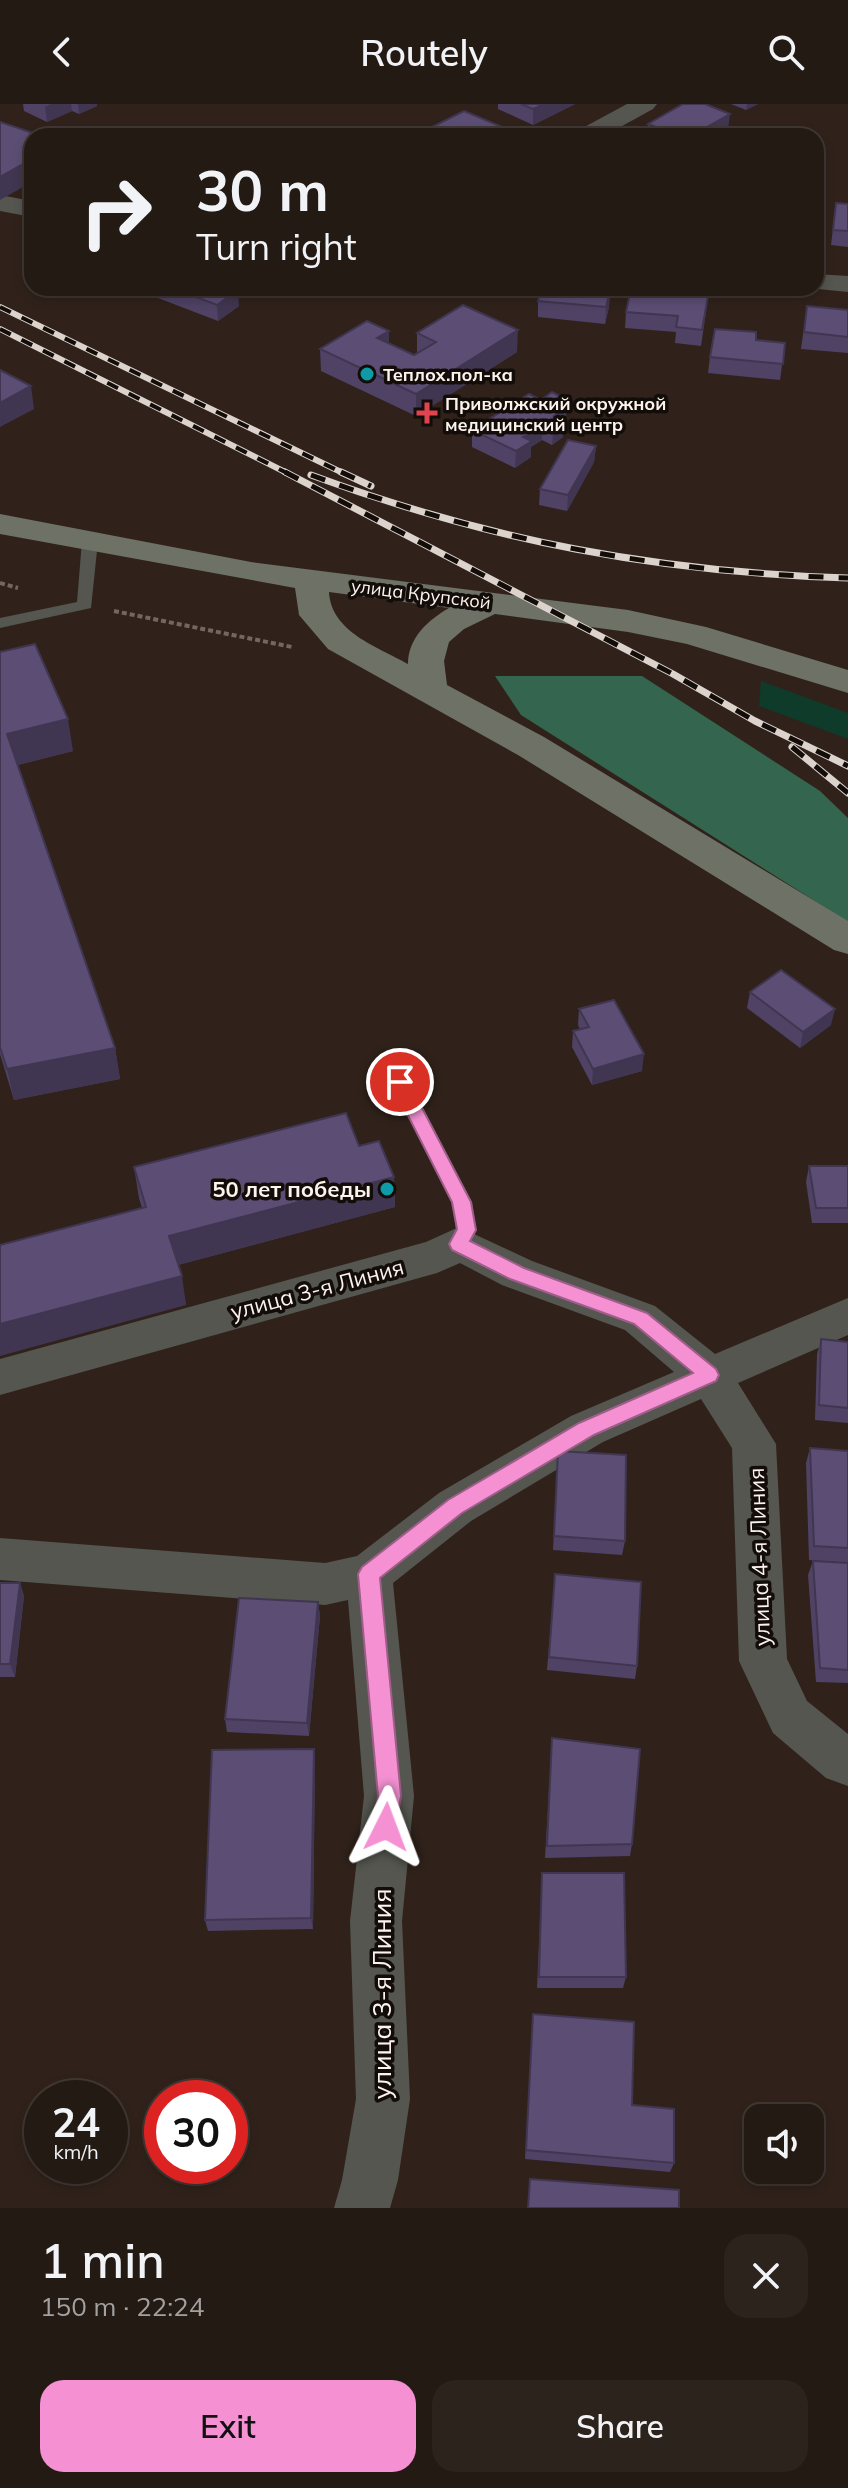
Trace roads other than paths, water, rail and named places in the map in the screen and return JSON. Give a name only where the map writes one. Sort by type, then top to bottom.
[{"type":"main road","name":"улица Крупской","points":[[0,524],[313,580],[628,621],[694,635],[843,681]]},
{"type":"main road","points":[[313,580],[310,603],[317,620],[355,650],[531,746],[848,940]]},
{"type":"main road","points":[[430,689],[426,656],[436,635],[462,614],[493,603]]},
{"type":"street","points":[[601,128],[645,104]]},
{"type":"street","points":[[0,203],[24,208]]},
{"type":"street","points":[[824,282],[848,284]]},
{"type":"street","name":"улица 4-я Линия","points":[[459,1244],[517,1273],[640,1318],[709,1375],[754,1444],[763,1661],[790,1717],[848,1762]]},
{"type":"street","name":"улица 3-я Линия","points":[[0,1377],[437,1256],[459,1244]]},
{"type":"street","points":[[0,1559],[325,1584],[369,1574],[455,1507],[587,1429],[848,1316]]},
{"type":"street","name":"улица 3-я Линия","points":[[362,2208],[370,2180],[383,2099],[376,1921],[389,1796],[369,1574]]},
{"type":"lane","points":[[0,623],[85,605],[90,541]]},
{"type":"lane","points":[[400,1082],[462,1202],[466,1230],[459,1244]]},
{"type":"railway","points":[[0,307],[345,474]]},
{"type":"railway","points":[[0,329],[289,474]]},
{"type":"railway","points":[[285,472],[673,674],[755,721],[848,766]]},
{"type":"railway","points":[[341,472],[371,486]]},
{"type":"railway","points":[[311,475],[444,518],[575,549],[709,569],[848,578]]},
{"type":"railway","points":[[792,747],[848,793]]},
{"type":"place","name":"Теплох.пол-ка","points":[[367,374]]},
{"type":"place","name":"Приволжский окружной медицинский центр","points":[[427,413]]},
{"type":"place","name":"50 лет победы","points":[[387,1189]]}]
